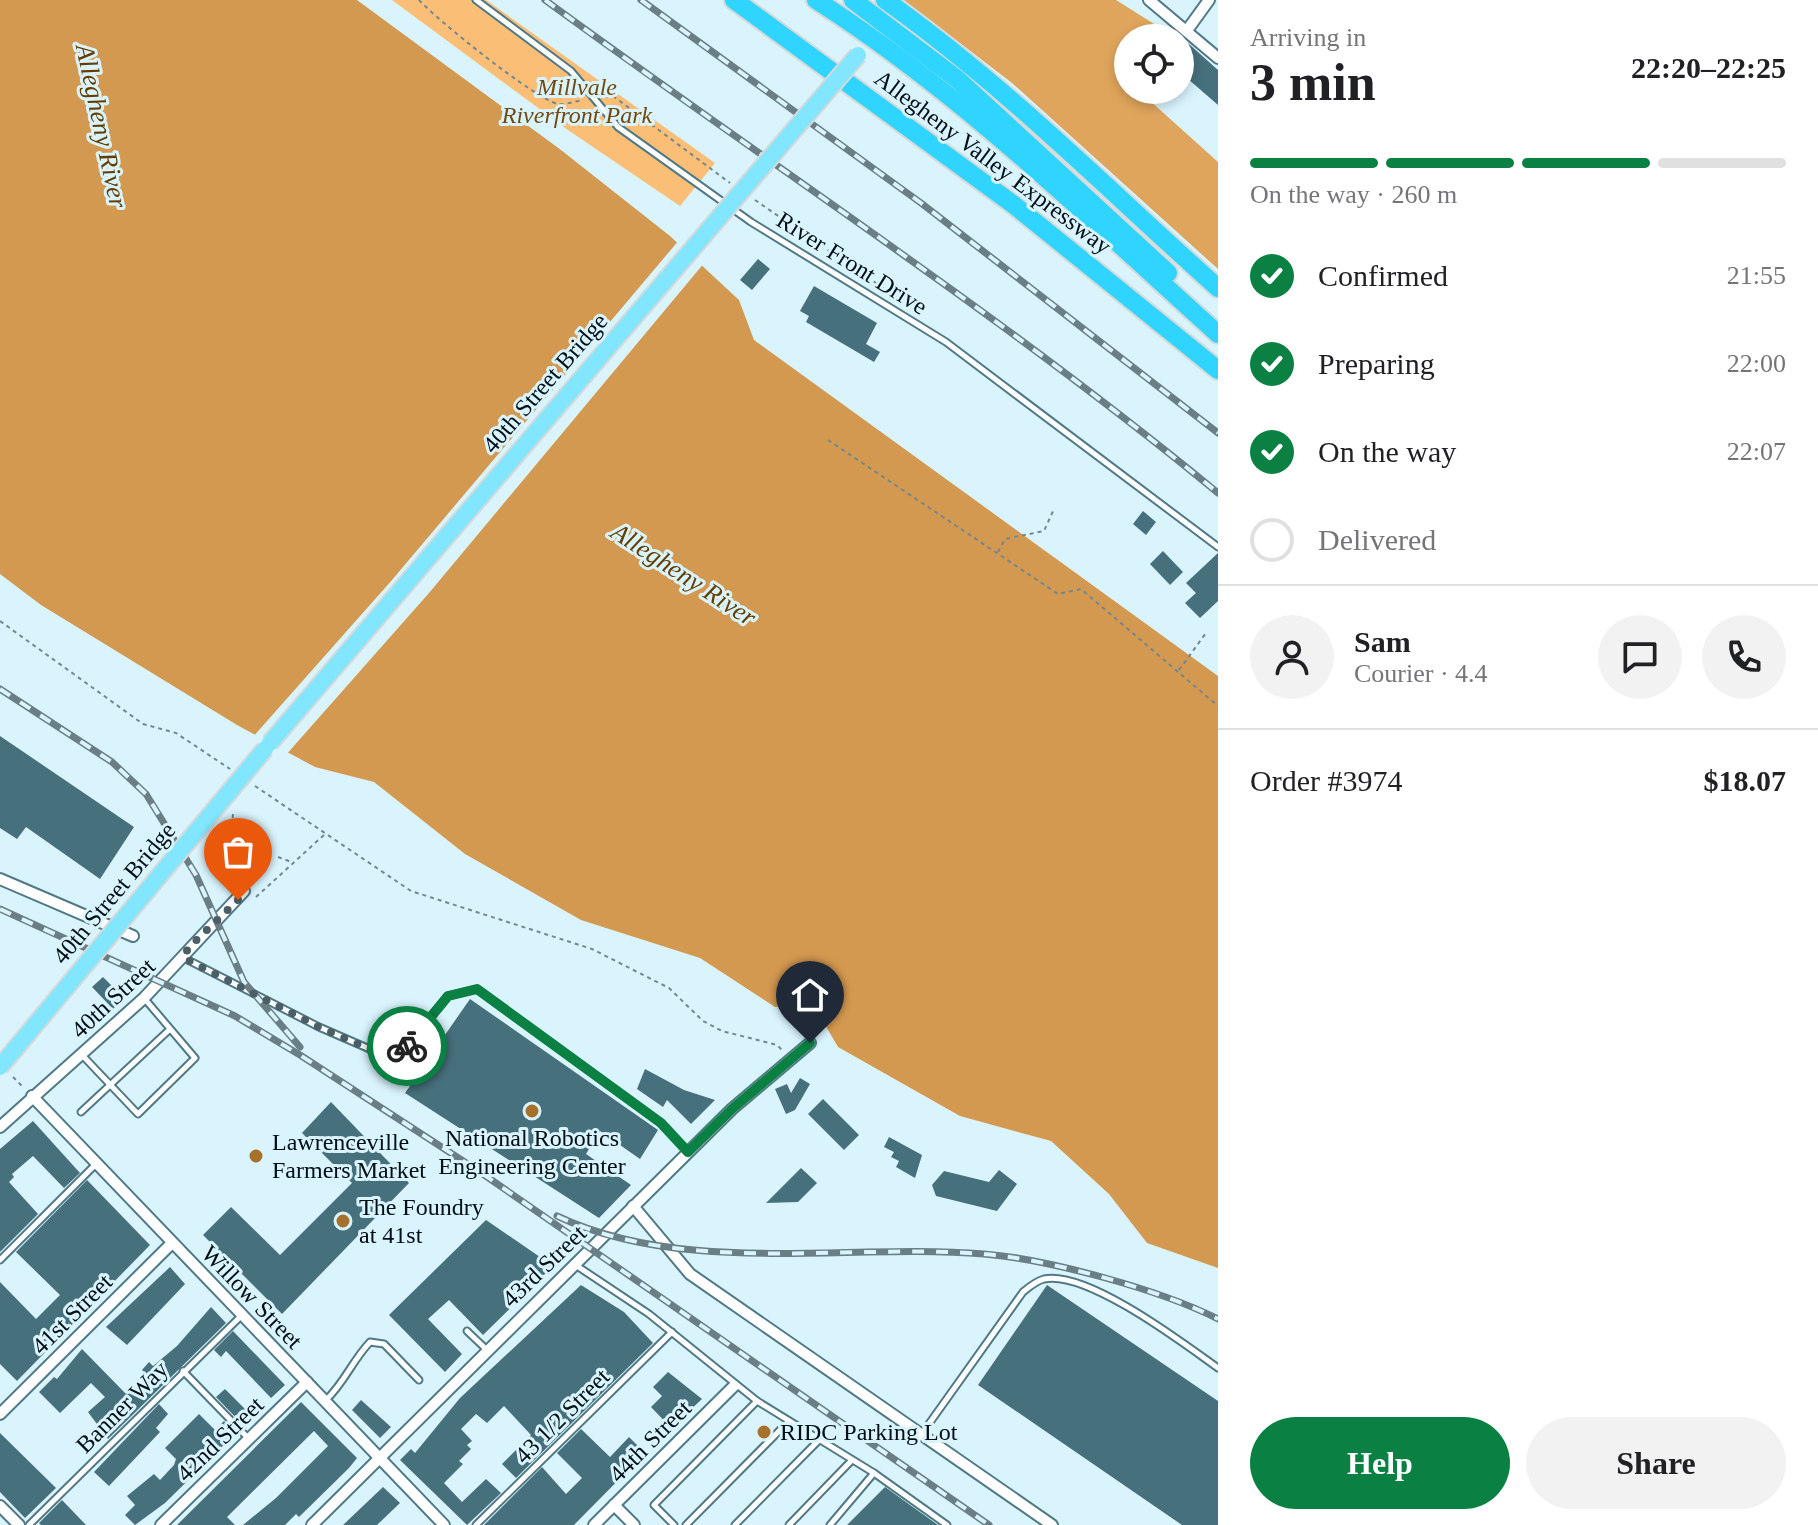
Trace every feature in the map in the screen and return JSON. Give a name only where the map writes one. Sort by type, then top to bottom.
[{"type":"highway","name":"Allegheny Valley Expressway","points":[[734,0],[1014,205],[1218,370]]},
{"type":"highway","points":[[816,0],[989,129],[1218,334]]},
{"type":"highway","points":[[853,0],[957,79],[1008,113],[1140,219]]},
{"type":"highway","name":"Allegheny Valley Expressway","points":[[885,0],[957,51],[1057,137],[1140,219],[1218,288]]},
{"type":"highway","points":[[957,79],[1218,319]]},
{"type":"main road","name":"40th Street Bridge","points":[[5,1071],[268,746],[858,55]]},
{"type":"street","points":[[1149,0],[1181,24]]},
{"type":"street","points":[[1192,24],[1209,0]]},
{"type":"street","points":[[1194,35],[1218,58]]},
{"type":"street","points":[[0,879],[133,936]]},
{"type":"street","name":"40th Street","points":[[0,1127],[144,998],[244,891]]},
{"type":"street","name":"43rd Street","points":[[312,1525],[573,1263],[732,1109],[810,1043]]},
{"type":"street","name":"Willow Street","points":[[32,1096],[444,1525]]},
{"type":"street","points":[[633,1206],[690,1274],[1052,1525]]},
{"type":"street","name":"41st Street","points":[[0,1414],[172,1243]]},
{"type":"street","name":"42nd Street","points":[[161,1525],[307,1382]]},
{"type":"street","name":"44th Street","points":[[594,1525],[734,1386]]},
{"type":"street","points":[[614,1505],[634,1525]]},
{"type":"street","points":[[0,1506],[19,1525]]},
{"type":"lane","name":"River Front Drive","points":[[476,0],[571,71],[618,127],[751,222],[946,342],[1218,547]]},
{"type":"lane","points":[[184,958],[319,1027],[395,1060],[448,996],[477,989],[661,1123],[688,1152]]},
{"type":"lane","points":[[81,1054],[138,1114],[195,1058],[144,998]]},
{"type":"lane","points":[[81,1112],[169,1030]]},
{"type":"lane","points":[[0,1260],[96,1164]]},
{"type":"lane","points":[[573,1263],[672,1332],[734,1386],[874,1473],[947,1525]]},
{"type":"lane","points":[[921,1435],[1023,1292],[1045,1278],[1061,1280],[1128,1306],[1218,1368]]},
{"type":"lane","name":"Banner Way","points":[[29,1525],[241,1315]]},
{"type":"lane","points":[[467,1331],[487,1350]]},
{"type":"lane","name":"43 1/2 Street","points":[[476,1525],[672,1332]]},
{"type":"lane","points":[[326,1401],[344,1383],[352,1360],[370,1342],[384,1344],[419,1380]]},
{"type":"lane","points":[[183,1371],[249,1439]]},
{"type":"lane","points":[[674,1525],[654,1505],[757,1401]]},
{"type":"lane","points":[[686,1525],[789,1421]]},
{"type":"lane","points":[[735,1525],[819,1440]]},
{"type":"lane","points":[[789,1525],[852,1460]]},
{"type":"lane","points":[[830,1525],[874,1473]]},
{"type":"path","points":[[419,0],[461,38],[558,104],[585,100]]},
{"type":"path","points":[[828,440],[1058,594],[1081,589],[1218,706]]},
{"type":"path","points":[[998,553],[1005,539],[1044,531],[1054,509]]},
{"type":"path","points":[[0,621],[143,724],[176,733],[240,776]]},
{"type":"path","points":[[1178,671],[1206,633]]},
{"type":"path","points":[[252,784],[411,891],[592,949],[669,988],[703,1021],[722,1031],[777,1045]]},
{"type":"path","points":[[227,910],[246,904],[326,833]]},
{"type":"path","points":[[278,857],[295,863]]},
{"type":"path","points":[[5,1071],[32,1096]]},
{"type":"green space","name":"Millvale Riverfront Park","points":[[392,0],[486,0],[715,163],[680,206],[565,128]]},
{"type":"shaded area","points":[[904,0],[1116,0],[1154,24],[1114,24],[1114,104],[1154,104],[1218,162],[1218,269],[1012,83]]},
{"type":"water","name":"Allegheny River","points":[[0,0],[357,0],[561,150],[670,236],[739,300],[754,340],[1218,676],[1218,1268],[1147,1243],[1109,1194],[1051,1141],[960,1116],[838,1047],[814,1006],[775,1007],[700,958],[581,920],[465,854],[374,782],[315,767],[237,725],[41,605],[0,574]]},
{"type":"pier","points":[[680,239],[705,262],[429,593],[285,756],[252,738],[392,580]]},
{"type":"building","points":[[1194,49],[1218,70],[1218,105],[1194,84]]},
{"type":"building","points":[[758,259],[770,269],[752,290],[740,280]]},
{"type":"building","points":[[814,286],[877,323],[866,344],[880,352],[874,362],[806,322],[809,316],[800,311]]},
{"type":"building","points":[[1143,511],[1156,522],[1146,535],[1133,524]]},
{"type":"building","points":[[1163,551],[1183,572],[1170,585],[1150,564]]},
{"type":"building","points":[[1218,553],[1218,601],[1200,618],[1185,603],[1196,593],[1186,583]]},
{"type":"building","points":[[0,736],[134,827],[100,879],[26,827],[17,839],[0,828]]},
{"type":"building","points":[[103,977],[124,998],[113,1009],[92,987]]},
{"type":"building","name":"National Robotics Engineering Center","points":[[470,999],[658,1130],[640,1159],[600,1131],[586,1154],[631,1185],[599,1218],[405,1093],[410,1086],[398,1077],[420,1047],[431,1055]]},
{"type":"building","points":[[645,1069],[684,1090],[715,1100],[691,1124],[667,1100],[663,1107],[637,1089]]},
{"type":"building","points":[[800,1078],[810,1084],[795,1110],[786,1114],[775,1089],[787,1084],[791,1093]]},
{"type":"building","points":[[823,1099],[859,1135],[844,1150],[808,1114]]},
{"type":"building","name":"The Foundry at 41st","points":[[331,1102],[409,1183],[282,1314],[203,1235],[231,1207],[280,1255],[352,1183],[302,1133]]},
{"type":"building","points":[[33,1121],[80,1173],[64,1188],[33,1156],[12,1174],[14,1177],[9,1182],[38,1214],[0,1252],[0,1149]]},
{"type":"building","points":[[889,1137],[922,1155],[915,1178],[896,1167],[899,1161],[891,1157],[894,1152],[884,1147]]},
{"type":"building","points":[[801,1168],[817,1183],[798,1202],[766,1203]]},
{"type":"building","points":[[999,1170],[1017,1184],[997,1211],[936,1196],[932,1185],[944,1171],[989,1182]]},
{"type":"building","points":[[87,1180],[150,1245],[17,1381],[0,1364],[0,1282],[36,1319],[60,1295],[16,1252]]},
{"type":"building","points":[[486,1220],[553,1266],[483,1335],[449,1300],[428,1319],[462,1354],[445,1372],[389,1315]]},
{"type":"building","points":[[170,1267],[185,1284],[127,1345],[106,1327]]},
{"type":"building","points":[[581,1285],[624,1312],[653,1343],[516,1478],[502,1464],[531,1435],[504,1406],[487,1423],[476,1414],[461,1429],[472,1441],[467,1445],[471,1449],[459,1461],[463,1464],[444,1483],[462,1502],[486,1479],[501,1493],[467,1525],[400,1460],[411,1449],[415,1453],[460,1398]]},
{"type":"building","points":[[1047,1285],[1218,1401],[1218,1525],[1182,1525],[978,1385]]},
{"type":"building","points":[[211,1307],[226,1323],[108,1439],[88,1412],[105,1397],[91,1383],[60,1413],[39,1392],[54,1377],[57,1379],[82,1349],[126,1394],[146,1374],[142,1370],[149,1362],[153,1366],[177,1346]]},
{"type":"building","points":[[233,1331],[285,1385],[271,1398],[226,1351],[221,1357],[214,1350]]},
{"type":"building","points":[[668,1372],[702,1399],[671,1428],[651,1407],[662,1396],[653,1387]]},
{"type":"building","points":[[225,1389],[251,1415],[242,1424],[216,1397]]},
{"type":"building","points":[[361,1400],[391,1427],[380,1438],[352,1410]]},
{"type":"building","points":[[301,1402],[357,1458],[349,1468],[299,1517],[296,1514],[285,1525],[243,1525],[276,1498],[328,1446],[314,1431],[227,1517],[235,1525],[177,1525]]},
{"type":"building","points":[[159,1404],[168,1414],[156,1428],[160,1432],[109,1486],[94,1472]]},
{"type":"building","points":[[199,1414],[215,1430],[224,1421],[235,1434],[165,1503],[135,1525],[125,1515],[135,1505],[127,1496],[154,1474],[160,1480],[174,1465],[176,1459],[165,1448]]},
{"type":"building","points":[[581,1429],[610,1457],[629,1437],[645,1453],[574,1525],[484,1525],[542,1467],[566,1494],[582,1478],[557,1453]]},
{"type":"building","points":[[0,1433],[56,1488],[25,1518],[0,1492]]},
{"type":"building","points":[[383,1487],[400,1503],[377,1525],[343,1525]]},
{"type":"building","points":[[885,1487],[938,1525],[847,1525]]},
{"type":"building","points":[[62,1500],[86,1525],[39,1523]]},
{"type":"railway","points":[[545,0],[1054,364],[1218,493]]},
{"type":"railway","points":[[641,0],[921,203],[1218,433]]},
{"type":"railway","points":[[0,689],[112,762],[146,794],[196,875],[244,982],[300,1047]]},
{"type":"railway","points":[[0,909],[235,1016],[300,1055],[480,1172],[989,1525]]},
{"type":"railway","points":[[557,1216],[606,1234],[658,1246],[712,1251],[932,1252],[1010,1257],[1071,1269],[1136,1287],[1218,1319]]},
{"type":"way so far","points":[[238,900],[188,948],[184,958],[319,1027],[395,1060],[407,1046]]},
{"type":"place","name":"National Robotics Engineering Center","points":[[532,1111]]},
{"type":"place","name":"Lawrenceville Farmers Market","points":[[256,1156]]},
{"type":"place","name":"The Foundry at 41st","points":[[343,1221]]},
{"type":"place","name":"RIDC Parking Lot","points":[[764,1432]]},
{"type":"route","points":[[407,1046],[448,996],[477,989],[661,1123],[688,1152],[732,1109],[810,1043]]}]
